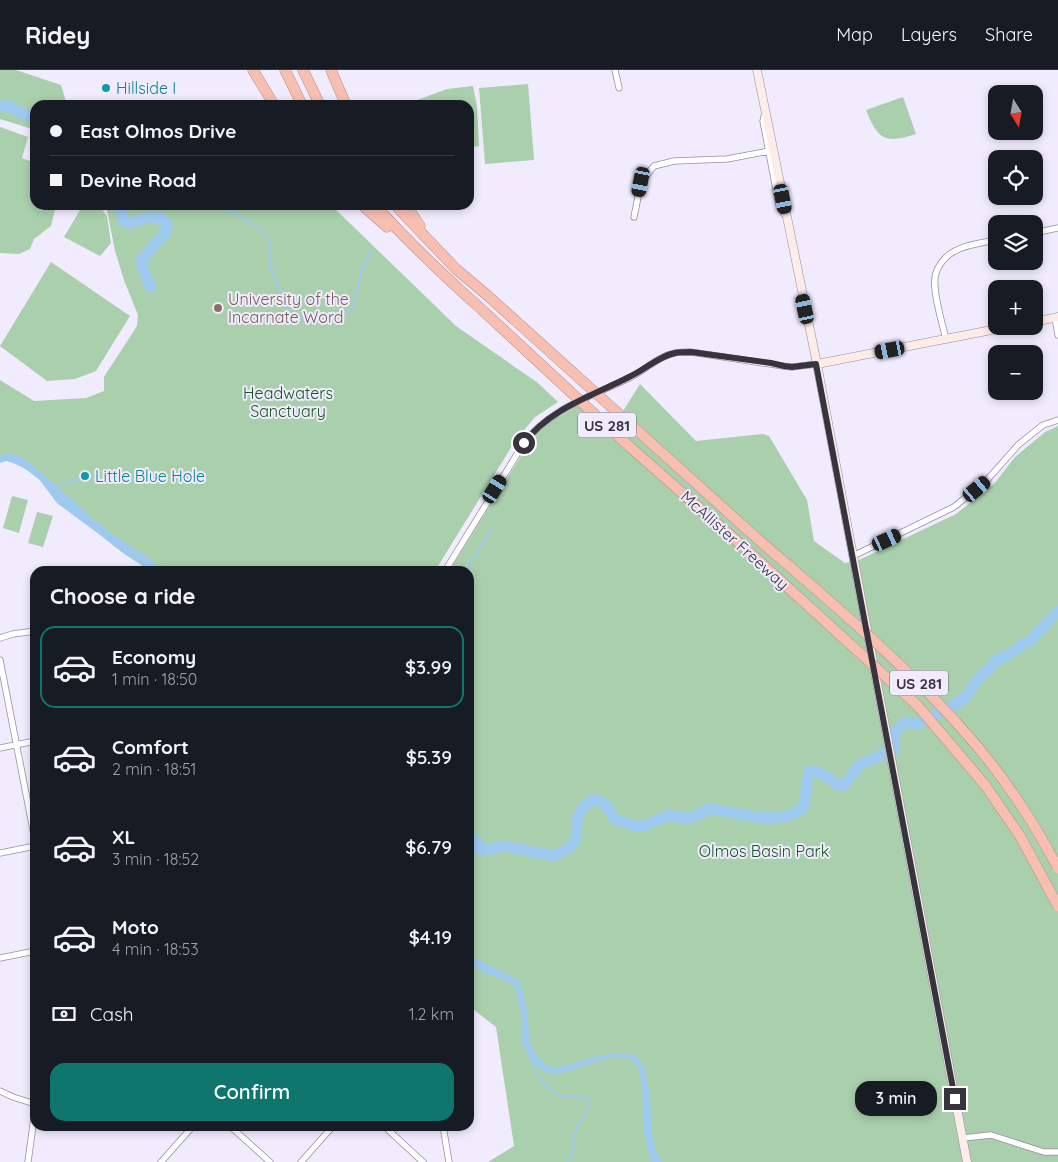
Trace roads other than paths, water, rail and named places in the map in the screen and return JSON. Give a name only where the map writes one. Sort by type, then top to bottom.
[{"type":"highway","points":[[253,70],[271,100]]},
{"type":"highway","points":[[285,70],[300,100]]},
{"type":"highway","points":[[303,70],[318,100]]},
{"type":"highway","points":[[331,70],[344,100]]},
{"type":"highway","points":[[368,210],[441,273]]},
{"type":"highway","name":"McAllister Freeway","points":[[379,210],[401,235],[441,273],[630,447],[736,540],[918,706],[985,785],[1020,836],[1058,906]]},
{"type":"highway","name":"McAllister Freeway","points":[[400,210],[458,271],[915,679],[964,730],[989,762],[1017,800],[1058,868]]},
{"type":"highway","points":[[410,210],[440,253]]},
{"type":"street","points":[[615,70],[619,88]]},
{"type":"street","points":[[757,70],[853,556],[967,1162]]},
{"type":"street","points":[[765,110],[763,121],[779,204],[787,217]]},
{"type":"street","points":[[634,217],[641,182],[654,166],[674,161],[727,159],[769,151]]},
{"type":"street","points":[[1043,231],[1058,228]]},
{"type":"street","points":[[946,339],[935,285],[935,276],[946,256],[955,250],[988,241]]},
{"type":"street","points":[[1043,320],[1057,318],[1058,335]]},
{"type":"street","points":[[448,566],[533,431],[550,416],[595,392],[632,376],[661,359],[675,353],[691,352],[792,367],[988,331]]},
{"type":"street","points":[[853,556],[954,508],[988,479],[1018,445],[1043,425],[1058,420]]},
{"type":"street","points":[[0,638],[30,632]]},
{"type":"street","points":[[0,660],[30,815]]},
{"type":"street","points":[[0,748],[30,742]]},
{"type":"street","points":[[0,853],[30,847]]},
{"type":"street","points":[[0,958],[30,952]]},
{"type":"street","points":[[0,1091],[13,1098],[30,1103]]},
{"type":"street","points":[[28,1162],[32,1131]]},
{"type":"street","points":[[161,1162],[189,1131]]},
{"type":"street","points":[[236,1131],[270,1162]]},
{"type":"street","points":[[301,1162],[328,1131]]},
{"type":"street","points":[[390,1131],[424,1162]]},
{"type":"street","points":[[444,1131],[449,1162]]},
{"type":"street","points":[[963,1138],[991,1135],[1044,1152],[1058,1152]]},
{"type":"water","points":[[7,454],[16,455],[26,460],[84,510],[91,519],[160,566],[145,566],[131,558],[57,503],[39,479],[26,469],[13,463],[6,461],[0,463],[0,456]]},
{"type":"water","points":[[474,958],[518,980],[525,1001],[530,1043],[538,1058],[547,1065],[556,1068],[612,1054],[627,1054],[638,1058],[643,1066],[649,1088],[655,1148],[663,1162],[653,1162],[650,1157],[643,1127],[642,1087],[638,1068],[634,1062],[628,1058],[612,1058],[561,1073],[551,1074],[546,1072],[533,1062],[521,1041],[523,1022],[515,987],[513,984],[483,972],[474,966]]},
{"type":"waterway","points":[[0,107],[5,105],[30,117]]},
{"type":"waterway","points":[[121,210],[123,221],[128,223],[151,217],[162,218],[167,225],[167,230],[141,261],[150,287]]},
{"type":"waterway","points":[[227,210],[262,231],[270,244],[270,266],[289,312],[309,323],[330,322],[336,314],[351,311],[361,272],[371,250]]},
{"type":"waterway","points":[[54,486],[69,483],[85,476]]},
{"type":"waterway","points":[[468,566],[491,530]]},
{"type":"waterway","points":[[895,750],[894,733],[905,722],[917,724],[964,699],[981,675],[990,669],[994,662],[1010,654],[1024,643],[1029,642],[1058,611]]},
{"type":"waterway","points":[[474,840],[481,850],[506,846],[553,856],[573,844],[576,837],[576,822],[585,805],[592,800],[605,804],[614,819],[635,826],[644,826],[669,815],[684,818],[693,817],[709,809],[759,817],[783,817],[794,814],[803,808],[809,771],[817,771],[843,786],[861,763],[886,752]]},
{"type":"waterway","points":[[531,1057],[537,1074],[549,1088],[565,1096],[583,1095],[589,1099],[589,1107],[572,1137],[574,1148],[567,1162]]},
{"type":"place","name":"Hillside I","points":[[106,88]]},
{"type":"place","name":"University of the Incarnate Word","points":[[218,308]]},
{"type":"place","name":"Little Blue Hole","points":[[85,476]]},
{"type":"park label","name":"Headwaters Sanctuary","points":[[288,402]]},
{"type":"park label","name":"Olmos Basin Park","points":[[764,851]]}]
